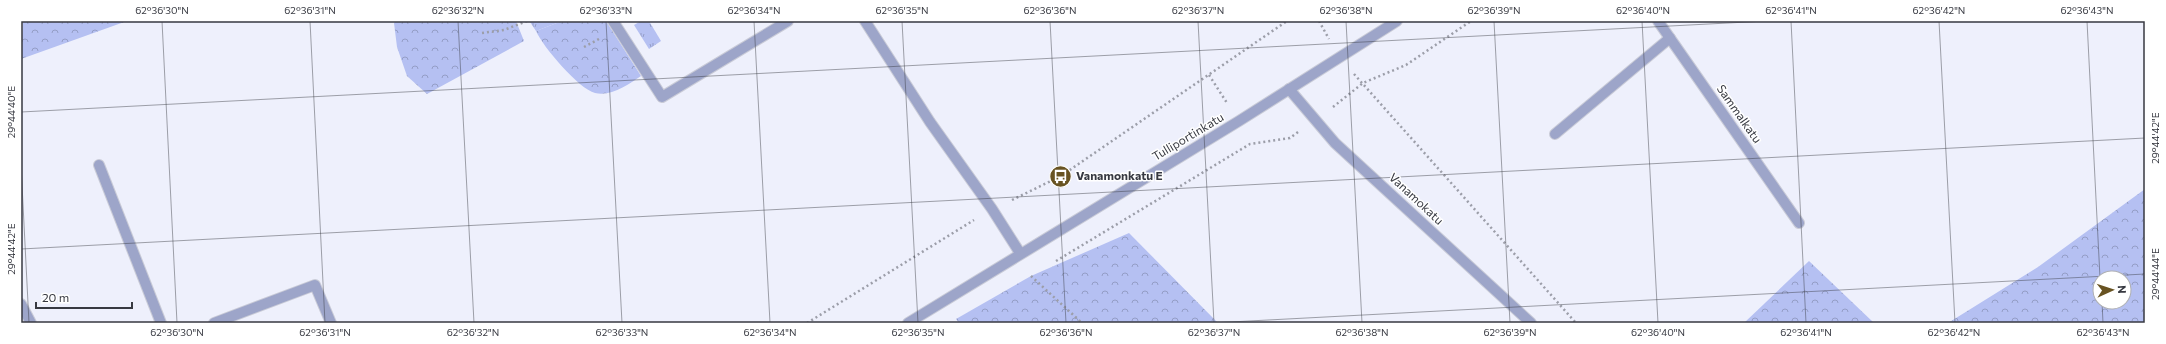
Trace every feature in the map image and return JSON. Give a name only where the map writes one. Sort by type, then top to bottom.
[{"type":"street","points":[[613,21],[662,97],[788,21]]},
{"type":"street","points":[[865,21],[930,122],[992,209],[1020,253]]},
{"type":"street","name":"Tulliportinkatu","points":[[908,323],[1397,21]]},
{"type":"street","name":"Sammalkatu","points":[[1658,21],[1799,223]]},
{"type":"street","points":[[1554,134],[1670,38]]},
{"type":"street","name":"Vanamokatu","points":[[1289,89],[1335,143],[1531,323]]},
{"type":"street","points":[[98,165],[161,323]]},
{"type":"street","points":[[214,323],[315,285],[331,323]]},
{"type":"street","points":[[21,304],[31,323]]},
{"type":"path","points":[[482,33],[504,30],[527,21]]},
{"type":"path","points":[[808,323],[992,209],[1061,176],[1287,21]]},
{"type":"path","points":[[1319,21],[1340,57],[1576,323]]},
{"type":"path","points":[[1350,95],[1363,83],[1406,65],[1471,21]]},
{"type":"path","points":[[1051,264],[1250,144],[1290,138]]},
{"type":"path","points":[[1038,272],[1031,276],[1082,323]]},
{"type":"green space","points":[[23,21],[127,21],[21,59]]},
{"type":"green space","points":[[396,21],[516,21],[524,41],[427,94],[407,76],[397,47],[394,23]]},
{"type":"green space","points":[[562,21],[536,31],[530,22]]},
{"type":"green space","points":[[562,21],[606,21],[641,76],[620,89],[607,93],[601,94],[588,90],[571,76],[554,57],[536,31]]},
{"type":"green space","points":[[641,21],[649,21],[661,41],[649,49],[634,25]]},
{"type":"green space","points":[[2145,189],[2145,323],[1948,323],[2038,267]]},
{"type":"green space","points":[[1129,233],[1218,323],[959,323],[956,319],[1031,276]]},
{"type":"green space","points":[[1809,261],[1874,323],[1744,323]]},
{"type":"place","name":"Vanamonkatu E","points":[[1061,176]]}]
